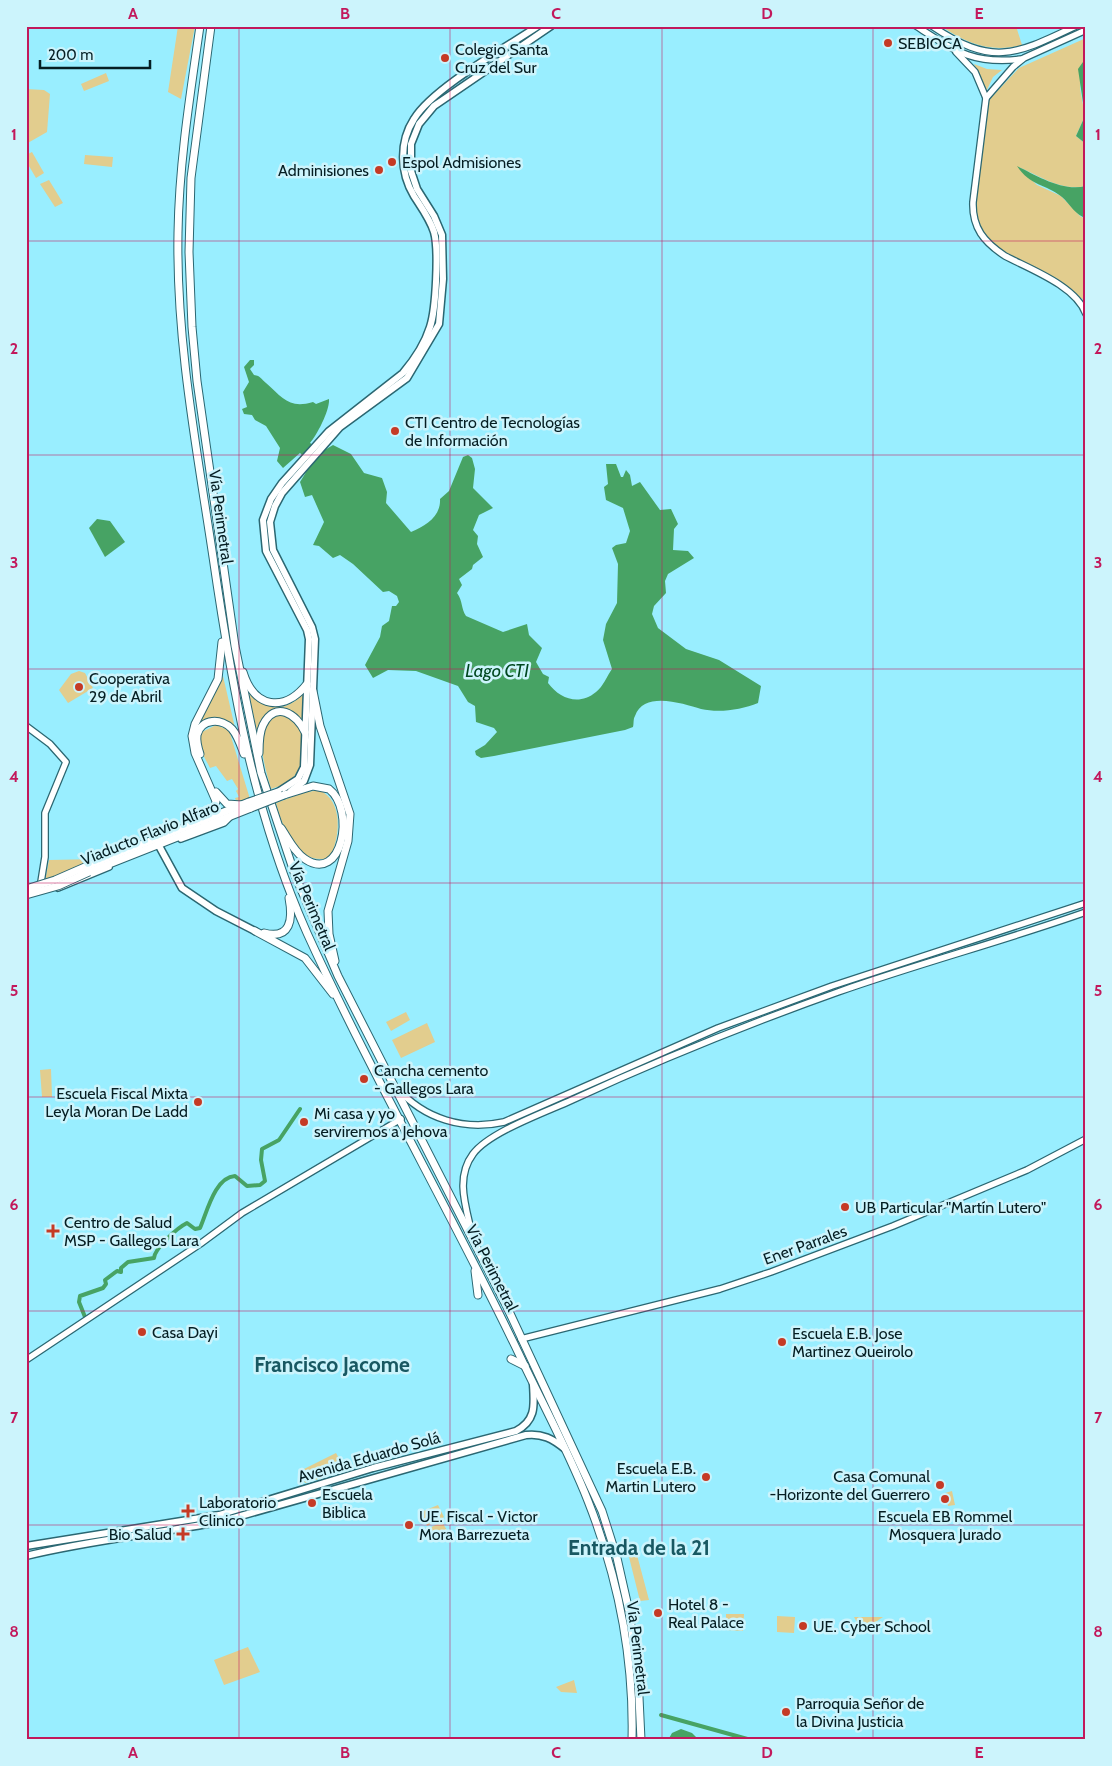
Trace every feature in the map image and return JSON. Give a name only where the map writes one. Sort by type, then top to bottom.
[{"type":"main road","name":"Vía Perimetral","points":[[200,26],[185,139],[178,236],[185,360],[236,710],[249,764],[284,878],[308,935],[525,1366],[589,1504],[616,1589],[629,1665],[632,1740]]},
{"type":"main road","name":"Vía Perimetral","points":[[211,26],[191,178],[190,278],[197,380],[235,646],[261,773],[295,875],[338,976],[474,1243],[590,1482],[617,1558],[629,1611],[635,1650],[641,1740]]},
{"type":"main road","points":[[281,794],[295,782],[303,771],[312,627],[266,552],[263,520],[277,491],[301,462],[336,424],[403,372],[412,362],[430,328],[436,254],[434,232],[408,185],[403,166],[404,141],[413,121],[436,95],[538,26]]},
{"type":"main road","points":[[284,581],[273,550],[270,534],[270,522],[282,493],[340,428],[407,378],[439,324],[443,279],[442,235],[434,216],[417,189],[411,171],[411,144],[419,124],[439,102],[551,26]]},
{"type":"main road","points":[[152,835],[200,821],[214,810],[216,800],[195,753],[192,736],[195,724],[220,674],[222,650],[220,606]]},
{"type":"main road","points":[[235,646],[245,678],[252,690],[261,699],[273,703],[295,697],[310,675]]},
{"type":"main road","points":[[310,675],[320,726],[350,814],[348,841],[328,916],[329,934],[338,976]]},
{"type":"main road","points":[[281,794],[300,785],[308,771],[313,691]]},
{"type":"main road","points":[[261,773],[260,734],[262,726],[269,717],[281,712],[291,713],[299,720],[306,732]]},
{"type":"main road","points":[[248,805],[227,804],[217,794],[198,746],[197,736],[200,729],[205,724],[213,721],[227,725],[236,736],[249,764]]},
{"type":"main road","name":"Viaducto Flavio Alfaro","points":[[26,894],[58,886],[88,869],[200,821],[281,794],[316,786],[326,787],[333,792],[339,801],[343,816],[343,833],[339,848],[334,856],[326,861],[308,861],[297,852],[276,821]]},
{"type":"main road","name":"Viaducto Flavio Alfaro","points":[[26,889],[159,846],[230,816],[248,805]]},
{"type":"main road","points":[[159,846],[182,888],[216,911],[304,958],[343,1006]]},
{"type":"main road","points":[[255,931],[280,934],[290,924],[290,906],[284,878]]},
{"type":"main road","points":[[475,1265],[478,1295]]},
{"type":"main road","points":[[511,1359],[525,1366]]},
{"type":"main road","name":"Avenida Eduardo Solá","points":[[26,1546],[219,1515],[373,1468],[507,1433],[524,1426],[533,1412],[533,1383]]},
{"type":"main road","name":"Avenida Eduardo Solá","points":[[26,1556],[65,1546],[190,1528],[223,1521],[526,1434],[547,1437],[565,1449]]},
{"type":"main road","points":[[373,1468],[376,1476]]},
{"type":"street","points":[[916,26],[956,52],[968,57],[992,61],[1024,58]]},
{"type":"street","points":[[932,26],[961,45],[991,53],[1032,48],[1076,26]]},
{"type":"street","points":[[986,98],[1013,67],[1024,58],[1086,30]]},
{"type":"street","points":[[942,43],[948,37]]},
{"type":"street","points":[[956,52],[975,72],[986,98],[972,218],[979,232],[996,250],[1069,291],[1080,301],[1086,314]]},
{"type":"street","points":[[26,726],[50,744],[65,760],[66,765],[45,814],[45,856],[40,891]]},
{"type":"street","points":[[26,894],[65,887],[159,846]]},
{"type":"street","points":[[390,1078],[404,1096],[439,1118],[457,1124],[485,1126],[513,1119],[641,1061],[727,1025],[845,982],[1086,904]]},
{"type":"street","points":[[474,1243],[464,1197],[463,1182],[466,1167],[474,1153],[491,1138],[602,1086],[721,1036],[848,989],[1086,912]]},
{"type":"street","points":[[599,1080],[602,1086]]},
{"type":"street","points":[[26,1360],[270,1198],[401,1119]]},
{"type":"street","name":"Ener Parrales","points":[[521,1339],[565,1326],[720,1289],[787,1267],[893,1226],[1027,1170],[1086,1139]]},
{"type":"shaded area","points":[[178,26],[195,26],[181,99],[168,92]]},
{"type":"shaded area","points":[[941,26],[1016,26],[1022,45],[1000,48],[980,45],[960,38]]},
{"type":"shaded area","points":[[1086,38],[1086,67],[1083,62],[1080,88],[1085,116],[1076,136],[1086,144],[1086,186],[1068,187],[1059,185],[1018,167],[1037,185],[1061,196],[1081,217],[1086,218],[1086,302],[1056,278],[1023,264],[988,242],[979,232],[973,202],[989,100],[1019,68]]},
{"type":"shaded area","points":[[974,64],[987,69],[1002,70],[993,77],[986,92]]},
{"type":"shaded area","points":[[106,73],[109,81],[84,91],[81,84]]},
{"type":"shaded area","points":[[26,89],[44,90],[50,94],[47,132],[26,144]]},
{"type":"shaded area","points":[[32,152],[44,173],[36,178],[26,161],[26,155]]},
{"type":"shaded area","points":[[85,155],[113,157],[112,167],[84,164]]},
{"type":"shaded area","points":[[49,180],[63,203],[55,207],[40,184]]},
{"type":"shaded area","points":[[79,671],[85,673],[93,688],[68,703],[59,690],[71,674]]},
{"type":"shaded area","points":[[223,676],[236,732],[220,719],[195,732]]},
{"type":"shaded area","points":[[304,693],[305,723],[291,712],[276,712],[258,737],[249,694],[263,704],[277,707],[291,704]]},
{"type":"shaded area","points":[[278,715],[287,717],[294,722],[299,729],[303,748],[299,767],[293,778],[271,789],[263,759],[262,738],[270,721]]},
{"type":"shaded area","points":[[216,725],[229,730],[250,799],[237,803],[235,798],[239,797],[236,791],[238,789],[232,779],[227,781],[216,766],[210,768],[203,755],[200,746],[202,732]]},
{"type":"shaded area","points":[[319,790],[333,802],[338,820],[338,830],[330,858],[318,859],[300,851],[293,843],[287,834],[276,803],[302,793]]},
{"type":"shaded area","points":[[99,859],[45,881],[49,860]]},
{"type":"shaded area","points":[[406,1012],[410,1020],[391,1031],[386,1022]]},
{"type":"shaded area","points":[[427,1023],[435,1042],[401,1058],[392,1040]]},
{"type":"shaded area","points":[[51,1069],[52,1097],[42,1097],[40,1070]]},
{"type":"shaded area","points":[[336,1453],[346,1471],[305,1483],[300,1471]]},
{"type":"shaded area","points":[[952,1491],[955,1505],[948,1506],[945,1493]]},
{"type":"shaded area","points":[[438,1505],[444,1517],[427,1526],[421,1512]]},
{"type":"shaded area","points":[[442,1522],[448,1532],[433,1540],[427,1529]]},
{"type":"shaded area","points":[[637,1555],[649,1600],[640,1601],[629,1557]]},
{"type":"shaded area","points":[[726,1614],[744,1614],[743,1631],[726,1630]]},
{"type":"shaded area","points":[[777,1616],[795,1617],[794,1633],[777,1632]]},
{"type":"shaded area","points":[[854,1617],[883,1617],[862,1631]]},
{"type":"shaded area","points":[[248,1647],[260,1672],[224,1685],[214,1660]]},
{"type":"shaded area","points":[[574,1680],[577,1693],[561,1692],[556,1687]]},
{"type":"water","points":[[1083,62],[1086,67],[1086,144],[1076,136],[1085,116],[1078,69]]},
{"type":"water","points":[[1017,166],[1059,185],[1068,187],[1086,186],[1086,218],[1076,212],[1062,197],[1027,177]]},
{"type":"water","name":"Lago CTI","points":[[250,360],[254,360],[254,365],[250,369],[254,375],[260,377],[287,401],[298,404],[313,402],[316,404],[329,399],[322,422],[310,443],[323,451],[333,445],[351,454],[364,473],[382,478],[387,492],[386,503],[411,532],[432,520],[440,505],[440,499],[449,491],[463,457],[468,455],[472,458],[475,469],[473,488],[493,508],[479,515],[473,530],[478,536],[477,544],[483,557],[459,579],[462,585],[457,593],[464,613],[466,616],[503,632],[527,624],[529,635],[542,648],[536,662],[543,674],[549,677],[548,683],[558,693],[570,699],[583,699],[596,692],[612,669],[603,640],[606,624],[617,603],[618,564],[612,548],[626,543],[630,531],[623,508],[606,500],[604,487],[608,484],[606,464],[616,464],[621,477],[623,477],[626,470],[630,475],[632,486],[640,482],[660,510],[671,509],[678,524],[674,529],[673,550],[688,551],[694,558],[668,574],[665,581],[666,593],[654,606],[652,614],[658,628],[686,649],[719,660],[761,686],[758,703],[737,709],[715,711],[675,702],[655,701],[647,703],[640,708],[634,717],[633,727],[625,730],[494,756],[481,758],[476,755],[475,751],[485,745],[497,732],[494,728],[476,722],[475,706],[468,702],[458,686],[416,671],[388,670],[373,678],[365,665],[380,637],[382,626],[389,621],[392,606],[396,606],[399,602],[397,596],[389,591],[383,592],[353,564],[340,555],[333,558],[319,546],[313,545],[324,522],[312,495],[305,497],[300,482],[311,464],[300,453],[283,468],[277,461],[280,448],[266,426],[255,420],[252,415],[244,414],[242,409],[247,407],[243,392],[249,382],[244,367]]},
{"type":"water","points":[[97,519],[110,521],[125,542],[105,557],[89,528]]},
{"type":"water","points":[[681,1729],[692,1733],[699,1740],[668,1740],[672,1733]]},
{"type":"waterway","points":[[85,1317],[79,1302],[80,1296],[103,1288],[106,1284],[105,1280],[117,1271],[121,1272],[121,1268],[128,1262],[154,1258],[158,1249],[167,1239],[187,1223],[195,1229],[200,1228],[213,1196],[222,1182],[235,1176],[247,1186],[260,1185],[265,1181],[261,1160],[262,1149],[279,1140],[300,1109]]},
{"type":"waterway","points":[[661,1715],[751,1740]]},
{"type":"place","name":"SEBIOCA","points":[[888,43]]},
{"type":"place","name":"Colegio Santa Cruz del Sur","points":[[445,58]]},
{"type":"place","name":"Espol Admisiones","points":[[392,162]]},
{"type":"place","name":"Adminisiones","points":[[379,170]]},
{"type":"place","name":"CTI Centro de Tecnologías de Información","points":[[395,431]]},
{"type":"place","name":"Cooperativa 29 de Abril","points":[[79,687]]},
{"type":"place","name":"Cancha cemento - Gallegos Lara","points":[[364,1079]]},
{"type":"place","name":"Escuela Fiscal Mixta Leyla Moran De Ladd","points":[[198,1102]]},
{"type":"place","name":"Mi casa y yo serviremos a Jehova","points":[[304,1122]]},
{"type":"place","name":"UB Particular \"Martín Lutero\"","points":[[845,1207]]},
{"type":"place","name":"Centro de Salud MSP - Gallegos Lara","points":[[53,1231]]},
{"type":"place","name":"Casa Dayi","points":[[142,1332]]},
{"type":"place","name":"Escuela E.B. Jose Martinez Queirolo","points":[[782,1342]]},
{"type":"place","name":"Escuela E.B. Martin Lutero","points":[[706,1477]]},
{"type":"place","name":"Casa Comunal -Horizonte del Guerrero","points":[[940,1485]]},
{"type":"place","name":"Escuela EB Rommel Mosquera Jurado","points":[[945,1499]]},
{"type":"place","name":"Escuela Biblica","points":[[312,1503]]},
{"type":"place","name":"Laboratorio Clinico","points":[[188,1511]]},
{"type":"place","name":"UE. Fiscal - Victor Mora Barrezueta","points":[[409,1525]]},
{"type":"place","name":"Bio Salud","points":[[183,1534]]},
{"type":"place","name":"Hotel 8 - Real Palace","points":[[658,1613]]},
{"type":"place","name":"UE. Cyber School","points":[[803,1626]]},
{"type":"place","name":"Parroquia Señor de la Divina Justicia","points":[[786,1712]]},
{"type":"district","name":"Francisco Jacome","points":[[332,1364]]},
{"type":"district","name":"Entrada de la 21","points":[[639,1547]]}]
